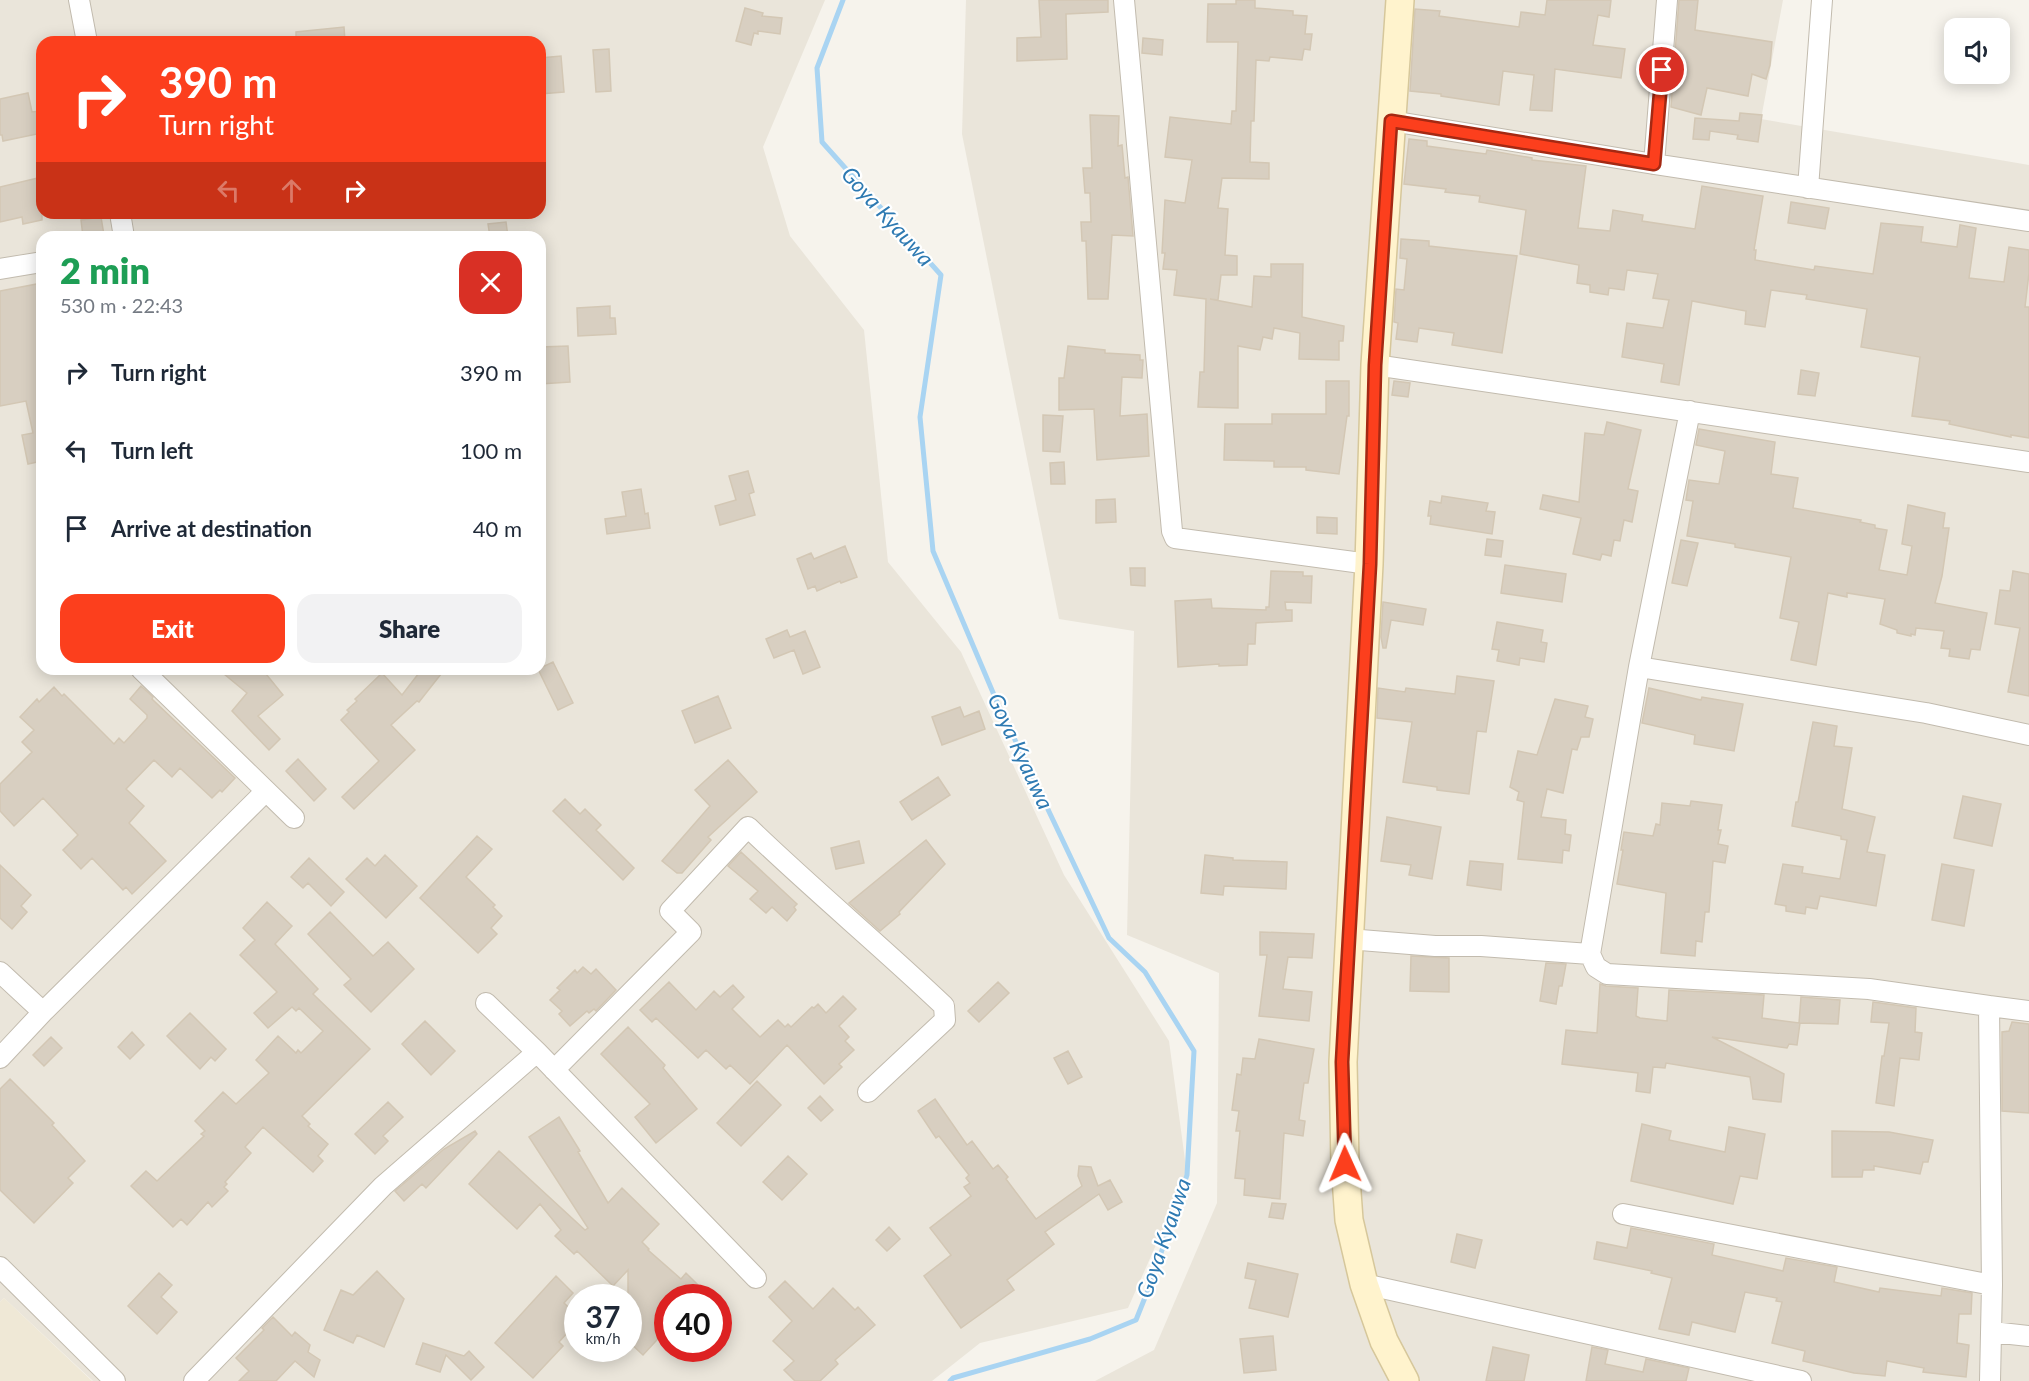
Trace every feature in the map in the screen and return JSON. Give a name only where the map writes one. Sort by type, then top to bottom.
[{"type":"street","points":[[79,0],[86,36]]},
{"type":"street","points":[[1124,0],[1172,531],[1175,538],[1370,564]]},
{"type":"street","points":[[1400,0],[1375,365],[1370,564],[1342,1062],[1349,1220],[1364,1284],[1384,1341],[1405,1381]]},
{"type":"street","points":[[1654,164],[1667,0]]},
{"type":"street","points":[[1808,188],[1822,0]]},
{"type":"street","points":[[1391,121],[2029,221]]},
{"type":"street","points":[[0,269],[36,263]]},
{"type":"street","points":[[1375,365],[2029,462]]},
{"type":"street","points":[[1690,411],[1639,667],[1590,954],[1596,966],[1607,975],[1869,989],[2029,1011]]},
{"type":"street","points":[[1639,667],[1926,713],[2029,735]]},
{"type":"street","points":[[147,675],[294,818]]},
{"type":"street","points":[[0,1058],[43,1012],[266,791]]},
{"type":"street","points":[[554,1070],[691,932],[670,911],[748,827],[788,867],[944,1006],[945,1020],[868,1092]]},
{"type":"street","points":[[1348,939],[1590,954]]},
{"type":"street","points":[[0,972],[43,1012]]},
{"type":"street","points":[[486,1003],[537,1052],[756,1278]]},
{"type":"street","points":[[1989,1006],[1992,1285],[1990,1381]]},
{"type":"street","points":[[194,1381],[383,1186],[537,1052]]},
{"type":"street","points":[[1623,1214],[1992,1285]]},
{"type":"street","points":[[2,1272],[115,1381]]},
{"type":"street","points":[[1364,1284],[1801,1381]]},
{"type":"street","points":[[1992,1332],[2029,1336]]},
{"type":"shaded area","points":[[0,0],[825,0],[763,147],[790,236],[864,330],[888,562],[961,652],[1064,875],[1169,1041],[1187,1175],[1128,1308],[980,1343],[932,1381],[93,1381],[4,1298],[0,1302]]},
{"type":"shaded area","points":[[966,0],[1783,0],[1761,119],[2029,165],[2029,1381],[1764,1381],[1744,1379],[1753,1381],[1095,1381],[1154,1350],[1217,1203],[1219,973],[1127,935],[1134,631],[1059,619],[962,134]]},
{"type":"shaded area","points":[[4,1298],[92,1381],[0,1381],[0,1302]]},
{"type":"building","points":[[1039,0],[1108,0],[1108,12],[1066,14],[1067,59],[1017,61],[1017,38],[1041,37]]},
{"type":"building","points":[[1236,0],[1255,0],[1255,8],[1293,11],[1293,15],[1307,16],[1305,34],[1312,34],[1310,50],[1304,49],[1302,60],[1270,57],[1269,61],[1256,60],[1250,162],[1269,163],[1269,179],[1222,178],[1218,208],[1228,209],[1225,255],[1237,256],[1237,275],[1221,275],[1218,300],[1210,299],[1252,307],[1254,276],[1271,277],[1271,264],[1303,264],[1302,317],[1344,326],[1343,341],[1339,341],[1339,360],[1299,359],[1300,333],[1274,328],[1272,339],[1263,337],[1260,350],[1238,346],[1238,408],[1198,407],[1200,372],[1204,372],[1206,299],[1174,295],[1177,270],[1163,269],[1165,253],[1162,253],[1165,200],[1185,203],[1192,160],[1165,157],[1170,117],[1231,124],[1232,111],[1236,111],[1238,42],[1207,42],[1208,4],[1236,4]]},
{"type":"building","points":[[1547,0],[1611,0],[1609,17],[1598,15],[1593,45],[1625,49],[1621,78],[1555,69],[1552,111],[1530,110],[1534,75],[1503,71],[1499,105],[1441,96],[1441,94],[1410,91],[1415,9],[1440,11],[1439,16],[1519,27],[1521,12],[1545,15]]},
{"type":"building","points":[[1679,0],[1698,0],[1695,30],[1772,42],[1766,79],[1752,74],[1748,96],[1707,88],[1701,115],[1671,107],[1673,79],[1679,53],[1675,53]]},
{"type":"building","points":[[745,8],[763,13],[762,16],[782,18],[780,34],[758,31],[758,34],[754,33],[751,45],[736,41]]},
{"type":"building","points":[[344,27],[345,36],[296,36],[296,32]]},
{"type":"building","points":[[1143,38],[1163,40],[1162,55],[1142,53]]},
{"type":"building","points":[[609,49],[611,91],[596,92],[593,50]]},
{"type":"building","points":[[561,56],[564,92],[546,94],[546,57]]},
{"type":"building","points":[[28,93],[32,112],[36,112],[36,134],[3,141],[0,135],[0,99]]},
{"type":"building","points":[[1740,113],[1762,115],[1758,142],[1737,139],[1738,135],[1710,131],[1709,140],[1693,139],[1695,118],[1739,121]]},
{"type":"building","points":[[1090,115],[1119,116],[1118,146],[1122,145],[1125,178],[1128,177],[1133,236],[1112,235],[1108,299],[1088,299],[1086,241],[1082,241],[1081,222],[1091,222],[1090,193],[1085,193],[1083,168],[1092,168]]},
{"type":"building","points":[[1409,139],[1427,141],[1427,146],[1486,154],[1487,150],[1532,158],[1532,160],[1586,166],[1578,228],[1610,231],[1613,210],[1643,215],[1642,221],[1695,229],[1702,186],[1763,196],[1754,250],[1756,250],[1755,260],[1814,270],[1815,266],[1873,274],[1881,223],[1923,227],[1921,242],[1957,247],[1960,225],[1976,228],[1969,278],[2004,282],[2009,247],[2029,250],[2025,307],[2029,307],[2029,438],[2011,435],[2011,437],[1949,424],[1950,421],[1912,416],[1920,357],[1861,347],[1867,309],[1806,299],[1807,295],[1771,290],[1765,327],[1745,324],[1746,311],[1692,301],[1679,385],[1661,382],[1664,364],[1622,357],[1627,323],[1663,328],[1669,300],[1653,298],[1658,274],[1627,270],[1624,290],[1609,288],[1608,295],[1590,292],[1590,285],[1577,283],[1579,265],[1520,254],[1526,210],[1479,202],[1480,196],[1404,184]]},
{"type":"building","points":[[36,178],[36,219],[42,220],[23,224],[22,217],[0,222],[0,187]]},
{"type":"building","points":[[1791,202],[1829,208],[1825,229],[1788,223]]},
{"type":"building","points":[[101,219],[103,231],[82,231],[81,220]]},
{"type":"building","points":[[506,222],[507,231],[489,231],[488,224]]},
{"type":"building","points":[[1401,239],[1429,241],[1429,246],[1517,256],[1502,353],[1452,345],[1454,333],[1419,328],[1417,342],[1396,339],[1398,323],[1394,322],[1396,289],[1404,290],[1407,259],[1400,258]]},
{"type":"building","points":[[36,284],[36,462],[28,464],[22,435],[33,433],[26,401],[0,406],[0,291]]},
{"type":"building","points":[[610,306],[610,318],[615,318],[616,334],[578,336],[577,308]]},
{"type":"building","points":[[568,346],[570,382],[546,384],[546,347]]},
{"type":"building","points":[[1068,346],[1105,350],[1105,353],[1140,355],[1140,360],[1143,360],[1142,378],[1122,377],[1120,416],[1147,414],[1149,456],[1097,460],[1094,409],[1059,410],[1059,378],[1064,378]]},
{"type":"building","points":[[1801,370],[1819,373],[1815,396],[1798,394]]},
{"type":"building","points":[[1326,381],[1349,381],[1349,416],[1347,416],[1339,474],[1306,470],[1306,467],[1274,467],[1274,461],[1224,460],[1225,424],[1272,424],[1272,414],[1326,414]]},
{"type":"building","points":[[1394,381],[1410,383],[1408,397],[1392,395]]},
{"type":"building","points":[[1043,415],[1063,416],[1060,452],[1043,451]]},
{"type":"building","points":[[1607,422],[1641,430],[1628,489],[1638,491],[1632,522],[1624,520],[1620,541],[1614,540],[1611,556],[1602,554],[1600,560],[1573,554],[1581,518],[1540,509],[1543,495],[1579,502],[1585,433],[1604,435]]},
{"type":"building","points":[[1699,429],[1775,442],[1771,474],[1798,478],[1793,508],[1861,520],[1860,522],[1875,525],[1875,528],[1887,530],[1879,570],[1907,575],[1912,546],[1902,544],[1908,505],[1945,513],[1943,528],[1949,528],[1942,576],[1935,603],[1987,613],[1980,650],[1971,649],[1969,659],[1949,656],[1950,649],[1941,648],[1944,631],[1916,628],[1915,635],[1911,634],[1911,636],[1897,633],[1897,630],[1880,624],[1885,599],[1847,593],[1847,597],[1828,593],[1816,665],[1791,660],[1799,622],[1780,618],[1791,557],[1687,536],[1693,501],[1686,500],[1689,480],[1719,484],[1725,451],[1696,445]]},
{"type":"building","points":[[1064,462],[1065,484],[1051,484],[1050,463]]},
{"type":"building","points":[[748,471],[754,492],[749,494],[755,515],[720,525],[715,506],[736,500],[729,476]]},
{"type":"building","points":[[641,489],[650,528],[607,534],[605,519],[626,516],[622,492]]},
{"type":"building","points":[[1442,496],[1488,503],[1486,511],[1495,512],[1492,534],[1430,524],[1431,516],[1428,516],[1430,501],[1441,503]]},
{"type":"building","points":[[1115,499],[1116,522],[1096,523],[1096,500]]},
{"type":"building","points":[[1317,517],[1337,518],[1337,534],[1317,533]]},
{"type":"building","points":[[1487,539],[1503,541],[1501,557],[1485,555]]},
{"type":"building","points":[[1681,540],[1698,543],[1687,586],[1672,583]]},
{"type":"building","points":[[845,546],[857,577],[841,583],[840,581],[817,591],[815,586],[808,589],[797,559],[811,553],[814,559]]},
{"type":"building","points":[[1505,565],[1566,574],[1562,602],[1501,593]]},
{"type":"building","points":[[1130,568],[1145,568],[1145,586],[1131,585]]},
{"type":"building","points":[[1271,571],[1303,572],[1303,576],[1312,576],[1311,603],[1285,602],[1286,610],[1292,610],[1292,621],[1256,623],[1255,644],[1248,644],[1247,665],[1219,666],[1219,664],[1178,667],[1175,601],[1211,599],[1212,608],[1266,610],[1266,607],[1269,607]]},
{"type":"building","points":[[2013,571],[2029,574],[2029,696],[2008,692],[2020,628],[1995,624],[2000,590],[2010,591]]},
{"type":"building","points":[[1383,602],[1426,609],[1423,625],[1391,620],[1386,648],[1383,648],[1381,637]]},
{"type":"building","points":[[1497,622],[1543,630],[1541,642],[1547,643],[1544,662],[1520,658],[1519,665],[1497,661],[1499,650],[1492,649]]},
{"type":"building","points":[[787,630],[790,637],[805,631],[820,667],[803,674],[794,650],[774,658],[766,639]]},
{"type":"building","points":[[553,662],[573,703],[558,710],[541,675],[546,675],[546,665]]},
{"type":"building","points":[[225,675],[267,675],[283,695],[258,716],[280,739],[269,750],[232,711],[247,693]]},
{"type":"building","points":[[380,675],[384,675],[402,695],[417,675],[440,675],[419,702],[417,701],[391,725],[415,750],[354,809],[342,797],[379,761],[341,720],[349,712],[347,710],[357,701],[355,699]]},
{"type":"building","points":[[1457,676],[1494,681],[1486,732],[1477,731],[1469,794],[1403,782],[1412,722],[1377,718],[1378,688],[1405,692],[1406,688],[1455,694]]},
{"type":"building","points":[[141,686],[235,778],[222,792],[220,790],[212,798],[180,768],[172,777],[154,760],[126,789],[144,806],[129,823],[166,861],[132,894],[126,887],[123,890],[92,858],[81,869],[63,850],[78,835],[43,798],[14,826],[0,811],[0,784],[32,752],[22,742],[34,730],[20,717],[37,699],[39,702],[54,687],[62,696],[64,694],[114,744],[119,738],[124,743],[147,718],[147,715],[130,699]]},
{"type":"building","points":[[1649,688],[1701,700],[1702,697],[1743,704],[1734,751],[1694,744],[1695,735],[1642,723]]},
{"type":"building","points":[[718,696],[731,728],[695,743],[682,711]]},
{"type":"building","points":[[1555,699],[1588,706],[1585,717],[1593,719],[1589,737],[1581,737],[1577,750],[1572,749],[1563,793],[1547,789],[1541,817],[1566,820],[1565,834],[1571,835],[1569,851],[1563,850],[1562,863],[1518,859],[1524,802],[1517,800],[1519,792],[1510,787],[1518,751],[1537,755]]},
{"type":"building","points":[[960,707],[964,717],[979,711],[985,729],[942,745],[932,717]]},
{"type":"building","points":[[1813,722],[1837,726],[1834,746],[1852,748],[1842,809],[1875,817],[1867,852],[1885,855],[1876,906],[1820,896],[1817,909],[1806,907],[1805,914],[1786,911],[1786,906],[1775,904],[1783,864],[1803,867],[1802,873],[1840,879],[1847,840],[1841,839],[1841,836],[1792,826]]},
{"type":"building","points":[[298,759],[326,789],[314,801],[286,771]]},
{"type":"building","points":[[728,760],[757,792],[708,837],[711,840],[682,873],[677,873],[662,861],[710,806],[695,790]]},
{"type":"building","points":[[938,777],[950,795],[912,820],[900,802]]},
{"type":"building","points":[[1963,796],[2001,804],[1992,846],[1954,838]]},
{"type":"building","points":[[565,799],[580,814],[585,809],[601,825],[596,830],[634,868],[623,880],[553,811]]},
{"type":"building","points":[[1691,801],[1722,805],[1718,844],[1728,846],[1725,863],[1713,861],[1709,912],[1705,912],[1702,942],[1696,941],[1695,956],[1661,953],[1666,893],[1617,884],[1624,832],[1653,836],[1656,824],[1660,825],[1662,803],[1690,806]]},
{"type":"building","points":[[1387,817],[1441,827],[1432,879],[1409,875],[1411,865],[1381,861]]},
{"type":"building","points":[[477,836],[492,849],[466,877],[495,905],[493,907],[502,916],[491,928],[497,934],[478,953],[420,898]]},
{"type":"building","points":[[926,840],[945,864],[899,912],[900,914],[880,931],[849,903]]},
{"type":"building","points":[[859,841],[864,863],[836,869],[831,848]]},
{"type":"building","points":[[741,852],[797,904],[794,907],[796,910],[787,921],[772,907],[766,913],[750,899],[758,891],[728,866]]},
{"type":"building","points":[[385,855],[417,886],[386,918],[346,879],[367,858],[375,866]]},
{"type":"building","points":[[1205,855],[1233,858],[1233,860],[1287,862],[1286,889],[1224,886],[1223,895],[1201,893]]},
{"type":"building","points":[[309,858],[344,892],[331,906],[308,883],[303,888],[291,877]]},
{"type":"building","points":[[1470,861],[1503,864],[1501,890],[1467,885]]},
{"type":"building","points":[[1942,864],[1974,870],[1964,926],[1932,920]]},
{"type":"building","points":[[0,865],[31,895],[21,906],[27,912],[12,929],[0,918]]},
{"type":"building","points":[[267,902],[292,926],[275,944],[318,989],[313,994],[370,1049],[302,1116],[310,1124],[308,1126],[328,1144],[318,1156],[323,1161],[313,1172],[263,1127],[245,1147],[251,1153],[225,1182],[227,1184],[224,1187],[228,1191],[212,1207],[208,1202],[187,1225],[181,1219],[173,1227],[131,1186],[146,1171],[157,1181],[204,1136],[201,1134],[205,1131],[195,1121],[223,1092],[236,1104],[269,1073],[256,1060],[278,1036],[296,1053],[298,1050],[301,1053],[323,1031],[299,1008],[296,1011],[292,1007],[268,1028],[254,1013],[277,992],[240,955],[255,940],[243,928]]},
{"type":"building","points":[[330,912],[373,956],[388,942],[414,969],[371,1012],[344,985],[351,979],[308,934]]},
{"type":"building","points":[[1260,932],[1314,934],[1312,958],[1288,957],[1283,989],[1312,992],[1309,1021],[1259,1016],[1267,955],[1260,955]]},
{"type":"building","points":[[1411,956],[1449,958],[1449,992],[1410,991]]},
{"type":"building","points":[[1546,963],[1566,964],[1556,1004],[1540,1001]]},
{"type":"building","points":[[583,967],[591,974],[596,969],[616,990],[596,1011],[594,1009],[589,1013],[587,1011],[570,1026],[559,1014],[562,1011],[550,1000],[560,990],[557,988],[575,970],[577,973]]},
{"type":"building","points":[[669,982],[696,1010],[714,991],[720,997],[733,985],[744,997],[732,1009],[760,1037],[778,1020],[785,1027],[788,1024],[791,1027],[818,1004],[826,1013],[843,996],[856,1009],[839,1026],[849,1037],[845,1041],[854,1050],[839,1064],[842,1067],[824,1084],[787,1045],[750,1084],[730,1065],[726,1069],[706,1050],[698,1058],[656,1018],[652,1022],[640,1010]]},
{"type":"building","points":[[998,982],[1009,993],[979,1022],[968,1011]]},
{"type":"building","points":[[1600,984],[1638,988],[1636,1016],[1640,1018],[1667,1021],[1669,990],[1764,995],[1762,1018],[1799,1023],[1801,997],[1840,1000],[1838,1024],[1800,1023],[1797,1045],[1789,1044],[1787,1048],[1712,1037],[1784,1074],[1781,1102],[1753,1099],[1750,1077],[1666,1063],[1665,1068],[1653,1067],[1650,1093],[1636,1091],[1638,1073],[1562,1064],[1566,1030],[1597,1033]]},
{"type":"building","points":[[1873,1002],[1916,1008],[1915,1032],[1922,1033],[1919,1060],[1900,1058],[1894,1106],[1876,1103],[1889,1023],[1871,1022]]},
{"type":"building","points":[[190,1013],[226,1049],[215,1061],[211,1057],[200,1069],[167,1036]]},
{"type":"building","points":[[425,1021],[455,1051],[431,1075],[402,1044]]},
{"type":"building","points":[[2012,1022],[2029,1024],[2029,1113],[2002,1111],[2002,1032],[2009,1031]]},
{"type":"building","points":[[628,1027],[665,1065],[663,1068],[697,1109],[656,1143],[635,1117],[650,1104],[601,1054]]},
{"type":"building","points":[[132,1032],[144,1045],[130,1059],[118,1047]]},
{"type":"building","points":[[51,1037],[62,1048],[44,1066],[33,1055]]},
{"type":"building","points":[[1259,1039],[1314,1049],[1308,1083],[1304,1083],[1299,1120],[1305,1121],[1303,1136],[1284,1133],[1280,1199],[1244,1195],[1245,1179],[1235,1178],[1240,1131],[1236,1131],[1239,1111],[1232,1110],[1237,1074],[1241,1075],[1243,1058],[1255,1059]]},
{"type":"building","points":[[1068,1051],[1082,1077],[1068,1084],[1054,1058]]},
{"type":"building","points":[[10,1079],[54,1123],[52,1125],[85,1161],[68,1178],[73,1183],[34,1223],[0,1190],[0,1089]]},
{"type":"building","points":[[757,1081],[781,1105],[741,1146],[717,1123]]},
{"type":"building","points":[[820,1096],[833,1110],[821,1121],[808,1108]]},
{"type":"building","points":[[935,1099],[967,1145],[972,1141],[993,1169],[998,1165],[1036,1219],[1082,1186],[1078,1176],[1079,1166],[1091,1167],[1098,1186],[1110,1180],[1122,1202],[1108,1210],[1099,1194],[1045,1232],[1054,1244],[1007,1280],[1014,1290],[961,1328],[924,1276],[951,1255],[930,1228],[971,1196],[964,1187],[970,1183],[966,1178],[969,1175],[939,1136],[936,1138],[918,1111]]},
{"type":"building","points":[[388,1102],[403,1117],[383,1136],[388,1141],[375,1154],[355,1134]]},
{"type":"building","points":[[559,1117],[608,1203],[622,1188],[659,1224],[642,1242],[648,1250],[681,1279],[686,1273],[697,1284],[654,1284],[654,1343],[643,1355],[642,1284],[628,1284],[628,1270],[615,1284],[611,1284],[577,1251],[574,1254],[555,1236],[561,1230],[540,1204],[517,1229],[469,1184],[499,1151],[585,1230],[588,1228],[529,1137]]},
{"type":"building","points":[[1642,1124],[1671,1131],[1669,1140],[1725,1152],[1729,1127],[1765,1134],[1757,1179],[1740,1176],[1733,1204],[1631,1181]]},
{"type":"building","points":[[475,1131],[477,1134],[426,1188],[422,1184],[404,1201],[395,1191],[444,1149]]},
{"type":"building","points":[[1832,1131],[1889,1132],[1933,1140],[1928,1162],[1923,1162],[1920,1174],[1874,1166],[1874,1170],[1863,1170],[1862,1177],[1832,1177]]},
{"type":"building","points":[[788,1156],[807,1174],[782,1200],[763,1182]]},
{"type":"building","points":[[1272,1203],[1286,1204],[1283,1219],[1269,1217]]},
{"type":"building","points":[[889,1227],[900,1239],[887,1251],[876,1240]]},
{"type":"building","points":[[1631,1228],[1714,1244],[1712,1255],[1783,1271],[1786,1258],[1837,1267],[1834,1282],[1879,1292],[1880,1288],[1941,1296],[1942,1288],[1972,1293],[1971,1314],[1959,1314],[1957,1343],[1969,1345],[1966,1377],[1923,1372],[1924,1368],[1887,1361],[1885,1376],[1854,1373],[1803,1361],[1805,1351],[1772,1343],[1782,1302],[1776,1301],[1777,1298],[1745,1292],[1735,1332],[1692,1322],[1689,1335],[1659,1329],[1672,1278],[1651,1273],[1652,1271],[1594,1259],[1597,1242],[1627,1248]]},
{"type":"building","points":[[1457,1234],[1482,1240],[1475,1268],[1451,1262]]},
{"type":"building","points":[[1248,1263],[1298,1274],[1288,1317],[1249,1308],[1256,1280],[1245,1278]]},
{"type":"building","points":[[377,1271],[404,1299],[384,1347],[357,1335],[353,1343],[324,1330],[341,1290],[353,1295]]},
{"type":"building","points":[[159,1273],[172,1285],[161,1297],[177,1312],[157,1334],[128,1306]]},
{"type":"building","points":[[556,1276],[564,1284],[564,1336],[559,1342],[563,1346],[533,1378],[495,1343]]},
{"type":"building","points":[[785,1281],[813,1309],[833,1288],[855,1310],[858,1307],[875,1325],[835,1360],[838,1364],[820,1381],[795,1381],[784,1370],[794,1361],[773,1341],[792,1321],[769,1297]]},
{"type":"building","points":[[273,1317],[292,1336],[295,1332],[310,1345],[308,1352],[320,1360],[314,1377],[295,1361],[276,1381],[239,1381],[249,1371],[236,1358],[264,1330],[262,1328]]},
{"type":"building","points":[[1273,1336],[1276,1370],[1244,1373],[1240,1339]]},
{"type":"building","points":[[423,1343],[464,1356],[469,1351],[484,1367],[471,1380],[446,1355],[440,1372],[416,1364]]},
{"type":"building","points":[[1493,1347],[1529,1355],[1524,1381],[1486,1381]]},
{"type":"building","points":[[1592,1347],[1608,1350],[1605,1364],[1643,1372],[1646,1359],[1689,1368],[1686,1381],[1586,1381]]},
{"type":"waterway","name":"Goya Kyauwa","points":[[843,0],[817,68],[822,142],[941,275],[920,417],[933,551],[997,702],[1109,938],[1145,972],[1194,1051],[1187,1175],[1152,1280],[1136,1320],[1090,1339],[953,1378],[950,1381]]},
{"type":"route","points":[[1345,1164],[1342,1062],[1370,564],[1375,365],[1391,121],[1654,164],[1662,70]]}]
